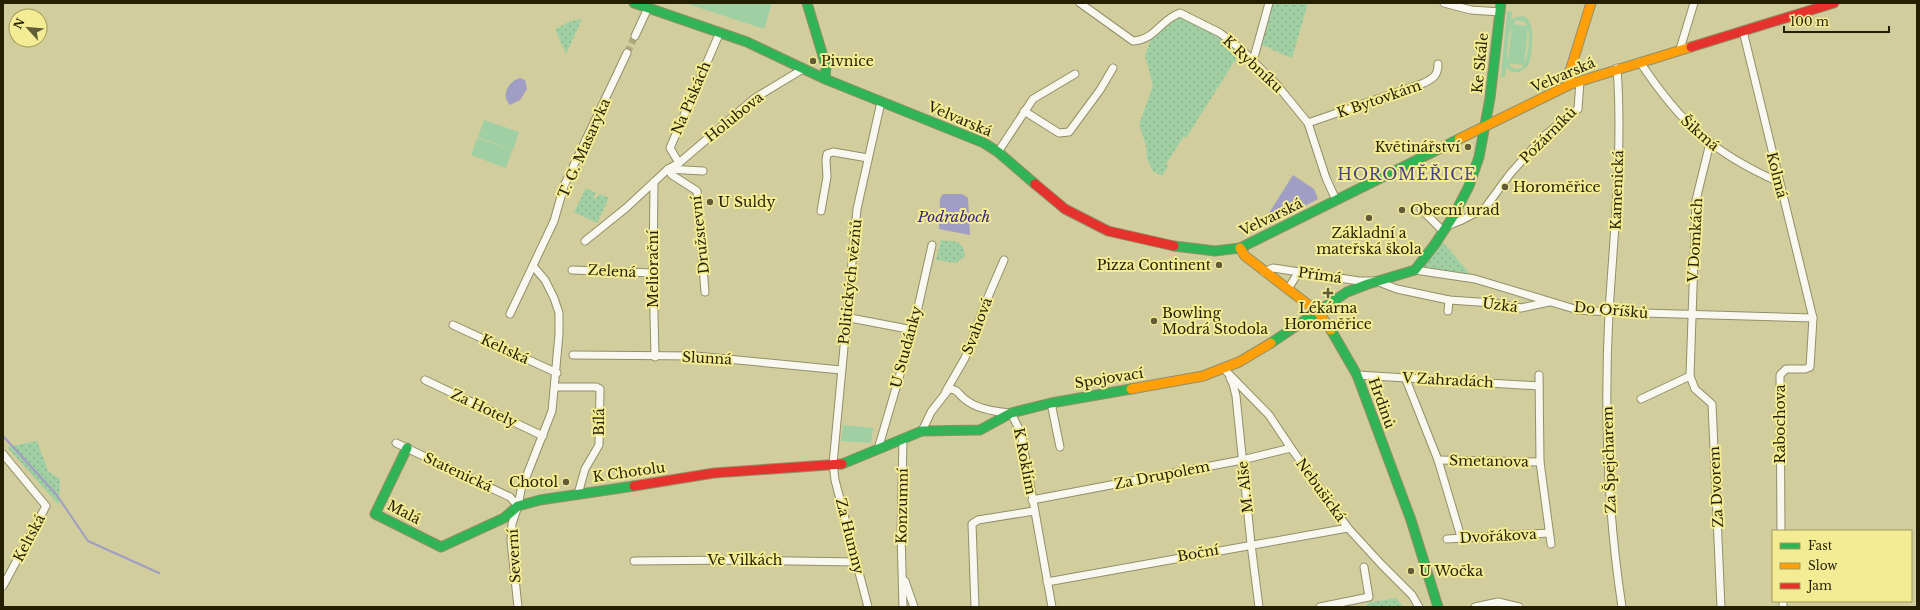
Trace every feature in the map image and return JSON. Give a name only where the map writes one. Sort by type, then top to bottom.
[{"type":"street","name":"Velvarská","points":[[634,3],[747,42],[825,79],[984,143],[998,152],[1065,209],[1108,231],[1161,244],[1195,250],[1215,251],[1240,248],[1262,238],[1575,82],[1834,3]]},
{"type":"street","points":[[807,3],[826,66],[825,79]]},
{"type":"street","name":"K Rybníku","points":[[1080,3],[1133,41],[1143,40],[1171,16],[1180,13],[1220,33],[1277,84],[1308,123],[1326,178],[1336,200]]},
{"type":"street","points":[[1253,61],[1270,3]]},
{"type":"street","points":[[1444,3],[1471,10],[1500,8]]},
{"type":"street","points":[[1575,82],[1570,71],[1591,3]]},
{"type":"street","points":[[1680,50],[1694,3]]},
{"type":"street","points":[[635,36],[648,8]]},
{"type":"street","name":"Ke Skále","points":[[1415,270],[1446,229],[1463,198],[1474,173],[1487,125],[1500,8]]},
{"type":"street","name":"Kolmá","points":[[1743,31],[1813,318]]},
{"type":"street","name":"Na Pískách","points":[[679,163],[670,148],[720,32]]},
{"type":"street","name":"T. G. Masaryka","points":[[510,314],[554,221],[564,186],[627,53]]},
{"type":"street","name":"Šikmá","points":[[1640,62],[1664,97],[1681,117],[1710,143],[1733,160],[1779,182]]},
{"type":"street","name":"K Bytovkám","points":[[1308,123],[1424,83],[1434,78],[1438,72],[1438,64]]},
{"type":"street","points":[[1024,111],[1060,133],[1069,132],[1100,90],[1113,68]]},
{"type":"street","name":"Kamenická","points":[[1609,312],[1616,233],[1620,98],[1617,68]]},
{"type":"street","name":"Holubova","points":[[585,241],[654,182],[668,168],[679,163],[755,98],[803,69]]},
{"type":"street","points":[[998,152],[1033,99],[1075,74]]},
{"type":"street","name":"Požárníků","points":[[1446,229],[1485,208],[1510,174],[1544,136],[1578,109],[1575,82]]},
{"type":"street","name":"Politických vězňů","points":[[833,464],[845,317],[857,209],[881,102]]},
{"type":"street","name":"V Domkách","points":[[1691,314],[1696,200],[1710,143]]},
{"type":"street","points":[[821,211],[827,177],[827,154],[833,152],[868,158]]},
{"type":"street","points":[[668,168],[703,171]]},
{"type":"street","name":"Družstevní","points":[[668,168],[672,175],[697,191],[705,292]]},
{"type":"street","name":"Meliorační","points":[[654,182],[653,273],[655,356]]},
{"type":"street","points":[[1421,209],[1446,229]]},
{"type":"street","name":"U Studánky","points":[[878,449],[913,330],[932,245]]},
{"type":"street","name":"Hrdinů","points":[[1240,248],[1245,256],[1264,272],[1319,313],[1340,344],[1357,375],[1411,520],[1438,607]]},
{"type":"street","name":"Svahová","points":[[922,432],[930,412],[946,391],[965,358],[985,304],[1004,260]]},
{"type":"street","points":[[518,506],[520,490],[552,411],[557,373],[559,313],[545,280],[533,266]]},
{"type":"street","name":"Přímá","points":[[1264,272],[1273,268],[1359,281],[1376,281]]},
{"type":"street","name":"Zelená","points":[[572,270],[653,273]]},
{"type":"street","name":"Do Oříšků","points":[[1415,270],[1475,279],[1578,310],[1813,318]]},
{"type":"street","name":"Spojovací","points":[[833,464],[849,462],[922,432],[980,430],[986,428],[1011,412],[1051,402],[1196,378],[1225,370],[1319,313],[1344,294],[1376,281],[1415,270]]},
{"type":"street","points":[[1288,289],[1298,272]]},
{"type":"street","name":"Úzká","points":[[1376,281],[1397,290],[1449,300],[1493,303],[1521,308],[1550,302]]},
{"type":"street","points":[[1448,311],[1449,300]]},
{"type":"street","name":"Za Špejcharem","points":[[1609,312],[1606,446],[1613,541],[1622,607]]},
{"type":"street","points":[[1641,399],[1690,376],[1691,314]]},
{"type":"street","points":[[845,317],[913,330]]},
{"type":"street","name":"Rabochova","points":[[1781,530],[1780,375],[1786,369],[1805,369],[1810,367],[1813,318]]},
{"type":"street","name":"Keltská","points":[[453,325],[557,373]]},
{"type":"street","name":"Slunná","points":[[573,355],[696,356],[841,370]]},
{"type":"street","name":"Nebušická","points":[[1225,370],[1269,415],[1348,528],[1412,595],[1419,607]]},
{"type":"street","name":"M. Alše","points":[[1225,370],[1234,384],[1250,544],[1260,607]]},
{"type":"street","name":"V Zahradách","points":[[1357,375],[1539,386]]},
{"type":"street","points":[[1539,375],[1540,462],[1550,533],[1550,544]]},
{"type":"street","name":"Za Dvorem","points":[[1690,376],[1696,389],[1712,404],[1721,607]]},
{"type":"street","points":[[1405,377],[1438,460],[1461,537]]},
{"type":"street","name":"Za Hotely","points":[[425,380],[543,436]]},
{"type":"street","name":"Bílá","points":[[556,387],[596,387],[600,389],[599,445],[585,469],[578,494]]},
{"type":"street","points":[[946,391],[953,389],[972,404],[1000,412],[1011,412]]},
{"type":"street","points":[[1051,402],[1060,447]]},
{"type":"street","name":"K Roklím","points":[[1011,412],[1021,433],[1052,607]]},
{"type":"street","name":"Konzumní","points":[[903,439],[903,607]]},
{"type":"street","name":"Statenická","points":[[396,443],[510,497],[518,506]]},
{"type":"street","name":"Malá","points":[[407,448],[375,514],[441,547]]},
{"type":"street","name":"Za Drupolem","points":[[1032,500],[1242,460],[1291,448]]},
{"type":"street","name":"Keltská","points":[[3,454],[46,506],[3,586]]},
{"type":"street","name":"Smetanova","points":[[1438,460],[1540,462]]},
{"type":"street","name":"K Chotolu","points":[[441,547],[504,518],[518,506],[540,500],[714,472],[833,464]]},
{"type":"street","name":"Za Humny","points":[[833,464],[868,607]]},
{"type":"street","name":"Severní","points":[[518,506],[512,524],[511,541],[518,607]]},
{"type":"street","name":"K Roklím","points":[[975,607],[972,524],[978,520],[1034,511]]},
{"type":"street","name":"Boční","points":[[1047,582],[1250,544],[1348,528]]},
{"type":"street","name":"Dvořákova","points":[[1447,539],[1550,533]]},
{"type":"street","name":"Ve Vilkách","points":[[634,561],[733,560],[856,562]]},
{"type":"street","points":[[1320,607],[1369,597],[1364,567]]},
{"type":"street","name":"Konzumní","points":[[902,574],[914,607]]},
{"type":"street","points":[[1475,607],[1498,602],[1519,607]]},
{"type":"green space","points":[[685,3],[772,3],[764,29]]},
{"type":"green space","points":[[1273,3],[1308,3],[1292,58],[1262,45]]},
{"type":"green space","points":[[1507,11],[1512,12],[1511,20],[1520,16],[1526,18],[1530,23],[1532,41],[1528,66],[1519,72],[1512,72],[1506,67],[1505,77],[1501,77]],"holes":[[[1517,20],[1525,22],[1529,38],[1528,53],[1524,65],[1521,68],[1516,69],[1511,67],[1509,63],[1507,50],[1509,35],[1511,28]]]},
{"type":"green space","points":[[1180,17],[1219,36],[1239,54],[1186,138],[1184,136],[1166,164],[1168,166],[1162,176],[1153,171],[1147,159],[1146,145],[1139,125],[1153,86],[1145,55],[1151,39]]},
{"type":"green space","points":[[582,19],[566,54],[555,29],[571,21]]},
{"type":"green space","points":[[1512,24],[1528,26],[1524,65],[1508,63]]},
{"type":"green space","points":[[484,120],[519,132],[513,150],[478,137]]},
{"type":"green space","points":[[477,138],[512,150],[506,168],[471,155]]},
{"type":"green space","points":[[586,188],[596,193],[593,197],[596,199],[599,194],[609,198],[597,223],[574,212]]},
{"type":"green space","points":[[941,240],[958,242],[963,247],[965,256],[956,263],[936,260]]},
{"type":"green space","points":[[1442,241],[1470,274],[1420,268]]},
{"type":"green space","points":[[843,425],[873,428],[871,443],[841,441]]},
{"type":"green space","points":[[37,441],[48,471],[60,479],[59,505],[7,447]]},
{"type":"green space","points":[[1396,598],[1404,607],[1367,607],[1367,603]]},
{"type":"water","points":[[520,78],[525,80],[527,89],[520,100],[510,105],[506,97],[507,89],[512,82]]},
{"type":"water","points":[[1293,175],[1314,189],[1318,199],[1259,229]]},
{"type":"water","name":"Podraboch","points":[[943,194],[962,194],[968,198],[970,235],[939,229],[940,198]]},
{"type":"waterway","points":[[3,436],[56,494],[88,541],[159,573]]},
{"type":"tunnel","points":[[627,53],[635,36]]},
{"type":"traffic: fast","points":[[634,3],[747,42],[825,79],[984,143],[998,152],[1035,184]]},
{"type":"traffic: fast","points":[[807,3],[826,66],[825,79]]},
{"type":"traffic: fast","points":[[1271,343],[1347,292],[1415,270],[1435,244],[1454,215],[1469,186],[1479,157],[1490,98],[1501,3]]},
{"type":"traffic: fast","points":[[1174,246],[1215,251],[1240,248],[1459,139]]},
{"type":"traffic: fast","points":[[1331,330],[1357,375],[1411,520],[1438,607]]},
{"type":"traffic: fast","points":[[842,464],[922,431],[980,430],[1011,413],[1051,403],[1131,389]]},
{"type":"traffic: fast","points":[[407,448],[375,514],[441,547],[504,518],[518,506],[540,500],[634,486]]},
{"type":"traffic: slow","points":[[1571,84],[1570,71],[1591,3]]},
{"type":"traffic: slow","points":[[1459,139],[1571,84],[1691,47]]},
{"type":"traffic: slow","points":[[1240,248],[1245,256],[1319,313],[1331,330]]},
{"type":"traffic: slow","points":[[1131,389],[1203,376],[1239,362],[1271,343]]},
{"type":"traffic: jam","points":[[1691,47],[1834,3]]},
{"type":"traffic: jam","points":[[1035,184],[1065,209],[1108,231],[1174,246]]},
{"type":"traffic: jam","points":[[634,486],[714,473],[842,464]]},
{"type":"place","name":"Pivnice","points":[[813,61]]},
{"type":"place","name":"Květinářství","points":[[1468,147]]},
{"type":"place","name":"Horoměřice","points":[[1505,187]]},
{"type":"place","name":"U Suldy","points":[[710,202]]},
{"type":"place","name":"Obecní urad","points":[[1402,210]]},
{"type":"place","name":"Základní a mateřská škola","points":[[1369,218]]},
{"type":"place","name":"Pizza Continent","points":[[1219,265]]},
{"type":"place","name":"Lékárna Horoměřice","points":[[1328,293]]},
{"type":"place","name":"Bowling Modrá Stodola","points":[[1154,321]]},
{"type":"place","name":"Chotol","points":[[566,482]]},
{"type":"place","name":"U Wočka","points":[[1411,571]]},
{"type":"district","name":"HOROMĚŘICE","points":[[1407,174]]}]
